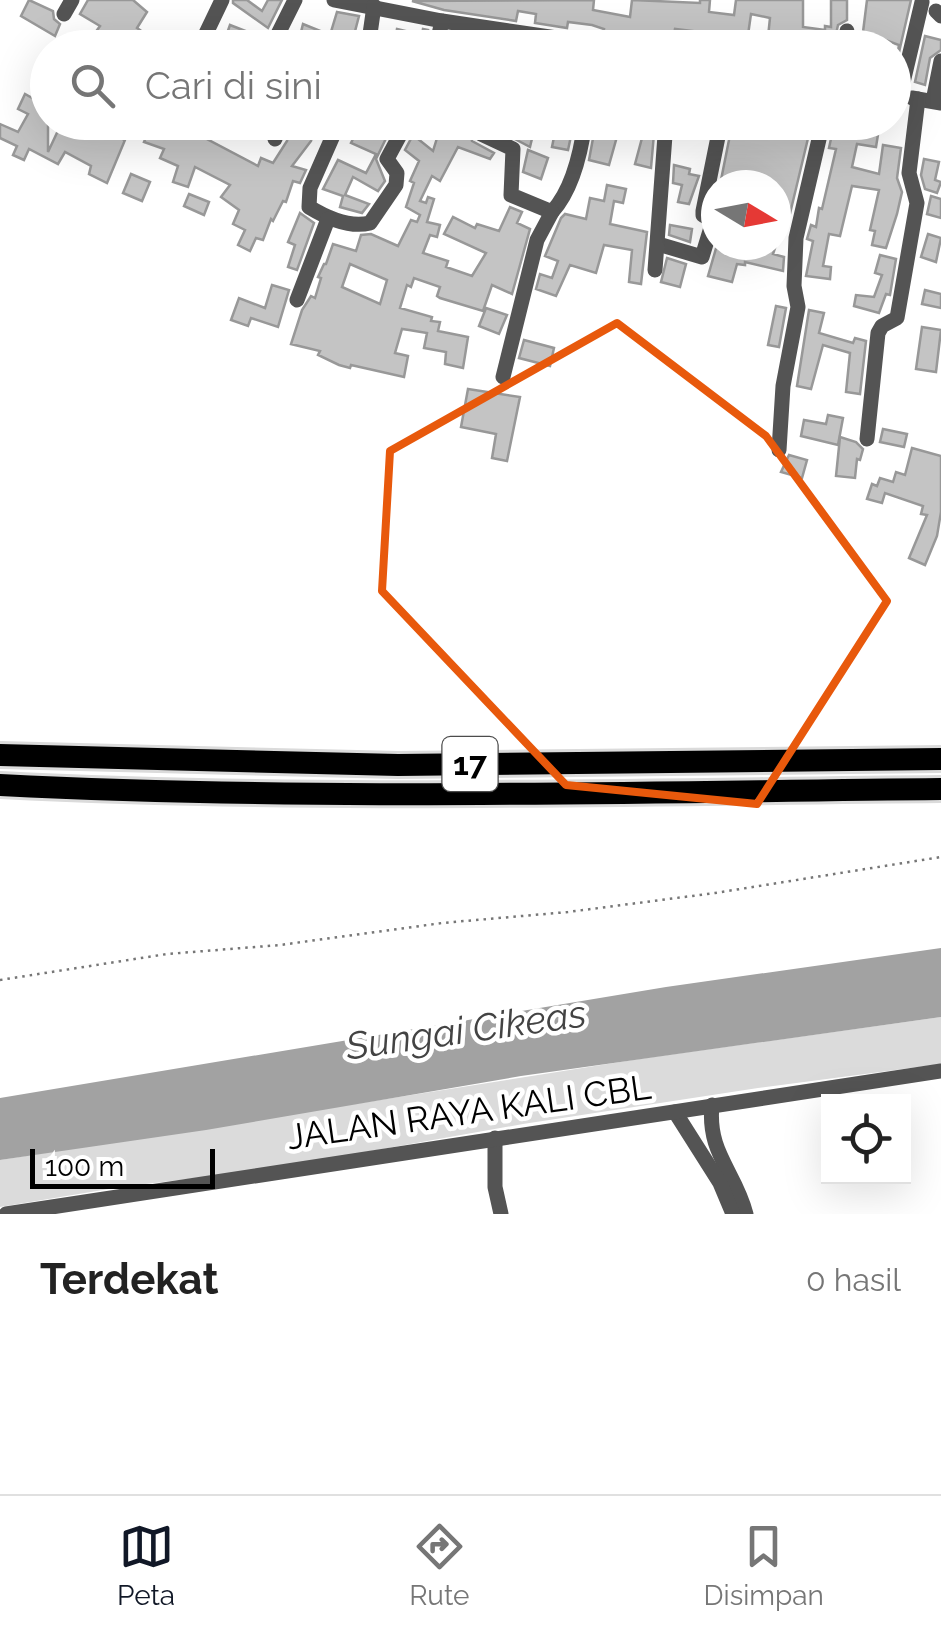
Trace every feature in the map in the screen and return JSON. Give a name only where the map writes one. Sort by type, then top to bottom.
[{"type":"highway","name":"17","points":[[0,755],[398,765],[941,759]]},
{"type":"highway","name":"17","points":[[0,785],[92,790],[397,792],[941,789]]},
{"type":"street","points":[[208,30],[222,0]]},
{"type":"street","points":[[280,30],[295,0]]},
{"type":"street","points":[[334,0],[478,30]]},
{"type":"street","points":[[371,30],[374,6]]},
{"type":"street","points":[[911,62],[933,10]]},
{"type":"street","points":[[440,30],[442,21]]},
{"type":"street","points":[[867,439],[878,333],[882,326],[897,318],[917,203],[909,173],[941,61]]},
{"type":"street","points":[[331,140],[310,188],[309,207],[328,219],[364,226],[396,185],[397,174],[386,159],[397,140]]},
{"type":"street","points":[[492,140],[513,148],[511,194],[552,212]]},
{"type":"street","points":[[503,377],[537,240],[564,194],[582,140]]},
{"type":"street","points":[[655,270],[665,140]]},
{"type":"street","points":[[658,244],[702,257],[712,221],[702,211],[717,140]]},
{"type":"street","points":[[779,450],[783,386],[798,308],[794,279],[796,238],[819,140]]},
{"type":"street","points":[[297,300],[328,219]]},
{"type":"street","name":"JALAN RAYA KALI CBL","points":[[6,1214],[941,1071]]},
{"type":"street","points":[[712,1106],[707,1148],[733,1214]]},
{"type":"street","points":[[675,1112],[733,1178],[746,1214]]},
{"type":"street","points":[[495,1138],[495,1187],[501,1214]]},
{"type":"path","points":[[0,980],[167,954],[280,946],[442,923],[715,894],[941,856]]},
{"type":"highlighted area","points":[[617,323],[766,436],[887,601],[757,804],[566,785],[382,591],[390,451]]},
{"type":"shaded area","points":[[941,1017],[941,1064],[758,1088],[270,1169],[0,1207],[0,1160],[639,1059]]},
{"type":"water","name":"Sungai Cikeas","points":[[941,948],[941,1017],[521,1076],[206,1130],[0,1160],[0,1098],[666,987]]},
{"type":"building","points":[[29,0],[53,11],[60,24],[58,30],[45,30],[21,16]]},
{"type":"building","points":[[88,0],[133,0],[147,12],[137,28],[140,30],[97,30],[100,26],[80,14]]},
{"type":"building","points":[[233,0],[247,0],[262,11],[268,0],[282,0],[268,28]]},
{"type":"building","points":[[594,0],[593,10],[630,17],[632,0],[710,0],[709,12],[734,15],[736,0],[803,0],[803,27],[825,30],[769,30],[770,18],[751,14],[749,30],[604,30],[568,22],[567,28],[535,23],[536,14],[518,11],[516,21],[412,1]]},
{"type":"building","points":[[831,0],[847,0],[847,20],[837,30],[825,30],[825,26],[831,27]]},
{"type":"building","points":[[867,0],[911,0],[904,30],[863,30]]},
{"type":"building","points":[[337,12],[359,16],[355,30],[332,30]]},
{"type":"building","points":[[925,36],[941,40],[941,50],[930,58],[925,85],[915,82]]},
{"type":"building","points":[[25,94],[30,97],[30,140],[48,140],[48,152],[54,140],[125,140],[107,183],[89,174],[91,166],[65,152],[58,164],[29,149],[24,160],[13,155],[17,146],[0,138],[0,124],[18,132],[28,114],[18,109]]},
{"type":"building","points":[[209,140],[258,166],[261,158],[273,163],[287,140],[311,140],[292,166],[306,170],[300,183],[293,181],[286,202],[271,219],[263,240],[256,238],[250,251],[238,245],[245,230],[233,224],[239,210],[221,197],[230,185],[195,167],[188,187],[173,182],[178,166],[160,158],[164,149],[144,142]]},
{"type":"building","points":[[385,140],[376,159],[385,181],[378,191],[353,177],[345,195],[369,204],[362,213],[340,207],[343,196],[323,189],[338,160],[366,173],[376,154],[351,143]]},
{"type":"building","points":[[410,140],[419,140],[433,151],[436,140],[472,140],[494,153],[490,159],[458,147],[440,181],[432,176],[420,201],[434,199],[427,222],[440,225],[437,237],[430,235],[423,253],[448,261],[446,267],[472,276],[486,253],[444,234],[453,217],[475,228],[477,224],[499,231],[510,207],[522,212],[517,223],[530,229],[512,294],[492,285],[483,311],[440,298],[440,287],[414,278],[411,287],[407,285],[400,308],[432,317],[431,321],[440,322],[438,331],[468,337],[463,368],[445,364],[446,352],[424,348],[427,333],[402,329],[395,353],[408,356],[404,377],[339,365],[318,355],[320,351],[291,344],[302,310],[311,296],[315,298],[321,278],[318,277],[333,244],[356,251],[361,235],[371,234],[398,246],[411,220],[417,222],[420,215],[406,207],[414,183],[410,181],[419,161],[405,150]],"holes":[[[350,264],[387,280],[380,304],[342,287]]]},
{"type":"building","points":[[553,140],[570,140],[568,150],[552,147]]},
{"type":"building","points":[[593,140],[616,140],[609,165],[589,160]]},
{"type":"building","points":[[641,140],[653,140],[651,168],[635,164]]},
{"type":"building","points":[[729,140],[808,140],[791,209],[791,170],[723,170]]},
{"type":"building","points":[[831,140],[877,140],[876,147],[857,144],[852,167],[879,174],[883,145],[901,148],[897,178],[902,192],[886,248],[872,245],[875,231],[870,230],[879,190],[852,186],[840,236],[829,234],[823,266],[831,267],[830,279],[806,276],[813,241],[807,239],[811,225],[816,227],[819,208],[822,209],[836,149],[829,148]]},
{"type":"building","points":[[528,150],[548,158],[541,179],[523,172]]},
{"type":"building","points":[[924,159],[939,162],[935,180],[941,182],[937,193],[925,189],[921,175]]},
{"type":"building","points":[[674,165],[699,176],[689,204],[678,202],[682,185],[673,183]]},
{"type":"building","points":[[131,174],[150,182],[142,201],[123,193]]},
{"type":"building","points":[[607,185],[626,189],[623,203],[614,201],[610,224],[647,232],[641,284],[629,282],[632,250],[604,245],[596,273],[570,265],[556,296],[536,289],[540,274],[552,278],[558,261],[545,256],[561,218],[565,214],[586,219],[590,198],[604,201]]},
{"type":"building","points":[[189,194],[209,202],[204,215],[184,206]]},
{"type":"building","points":[[931,196],[941,199],[941,218],[927,214]]},
{"type":"building","points":[[300,213],[314,223],[297,270],[288,267],[295,245],[288,242]]},
{"type":"building","points":[[670,225],[692,229],[690,242],[669,235]]},
{"type":"building","points":[[928,234],[941,238],[936,262],[921,257]]},
{"type":"building","points":[[880,255],[896,259],[890,295],[886,294],[879,313],[854,306],[856,295],[874,297],[882,275],[875,273]]},
{"type":"building","points":[[667,258],[686,264],[680,287],[661,282]]},
{"type":"building","points":[[713,260],[784,260],[783,271],[745,262],[737,264],[732,282],[708,276]]},
{"type":"building","points":[[272,285],[289,290],[278,327],[251,318],[248,326],[231,320],[239,298],[265,308]]},
{"type":"building","points":[[925,290],[941,294],[941,308],[922,304]]},
{"type":"building","points":[[776,306],[786,308],[779,347],[768,345]]},
{"type":"building","points":[[486,308],[507,315],[499,334],[479,326]]},
{"type":"building","points":[[809,310],[824,313],[819,333],[853,343],[855,338],[866,341],[860,394],[846,392],[850,353],[823,345],[811,389],[797,386]]},
{"type":"building","points":[[922,327],[941,330],[936,372],[916,369]]},
{"type":"building","points":[[524,340],[554,348],[550,366],[519,358]]},
{"type":"building","points":[[468,389],[520,397],[507,461],[492,458],[496,434],[461,427]]},
{"type":"building","points":[[828,415],[843,418],[838,445],[801,436],[804,420],[826,424]]},
{"type":"building","points":[[883,429],[907,434],[904,447],[880,442]]},
{"type":"building","points":[[840,437],[863,449],[860,460],[857,459],[855,478],[836,476]]},
{"type":"building","points":[[912,448],[941,456],[941,512],[937,536],[925,565],[909,558],[927,515],[921,514],[923,506],[885,493],[882,503],[867,499],[872,484],[877,486],[880,478],[893,482],[896,472],[905,475]]},
{"type":"building","points":[[789,455],[807,460],[802,478],[781,472]]}]
